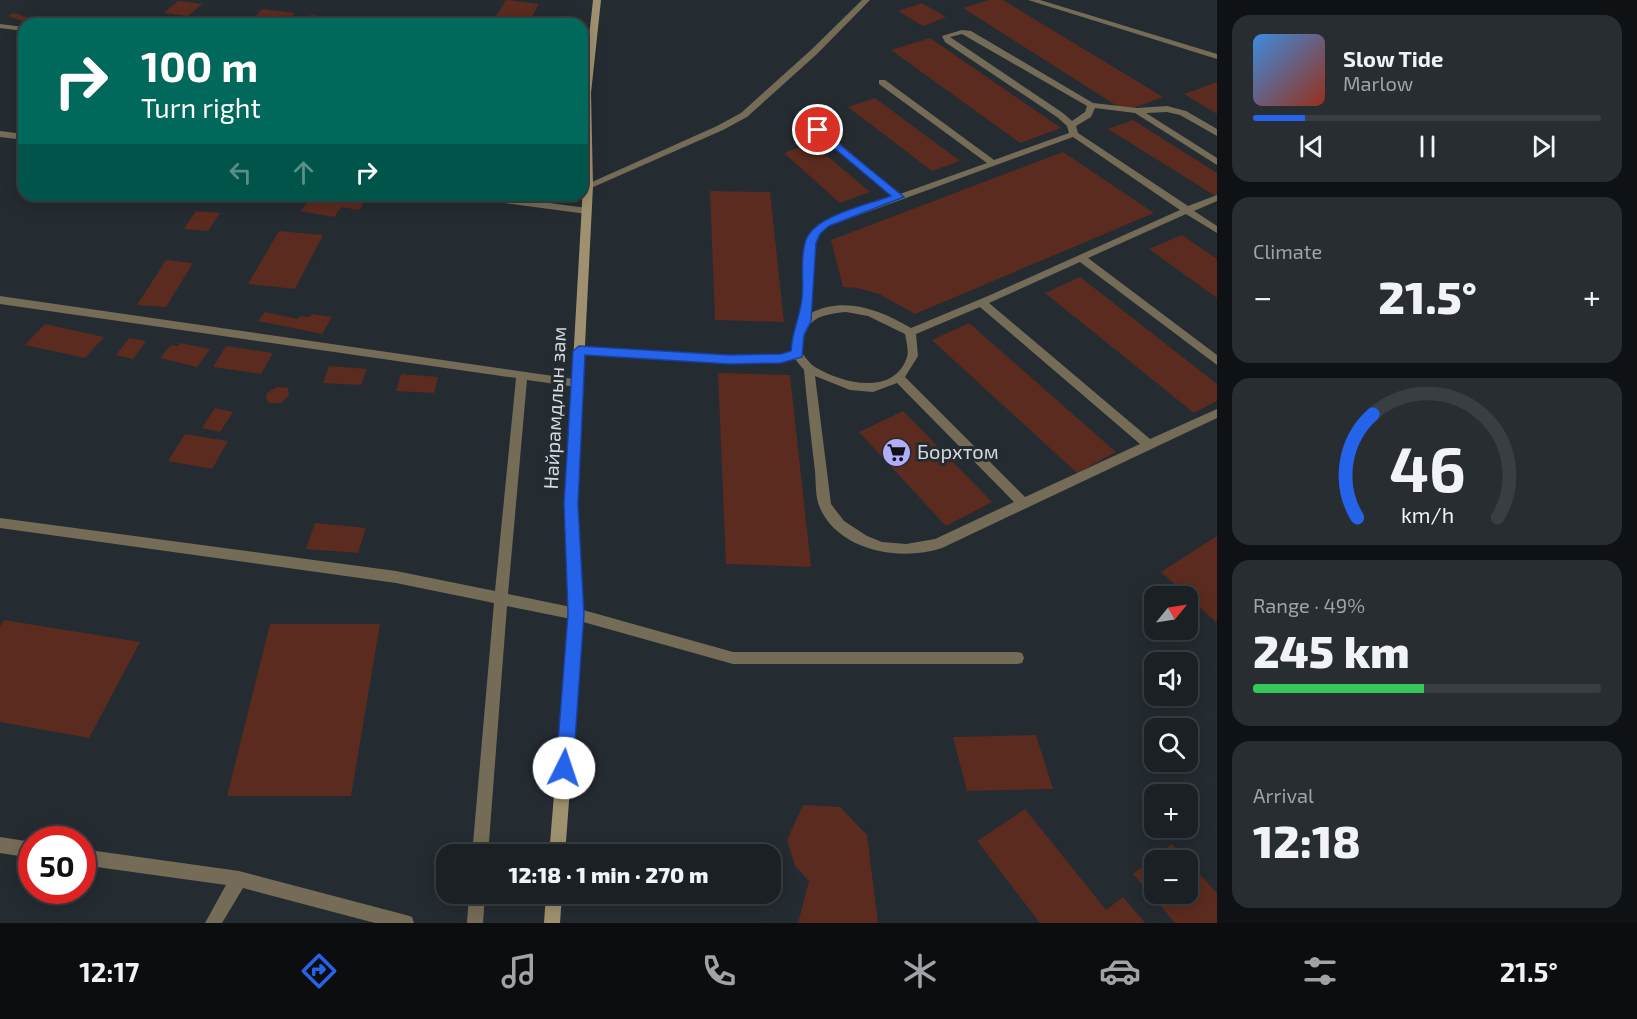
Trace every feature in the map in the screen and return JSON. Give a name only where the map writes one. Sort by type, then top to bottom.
[{"type":"main road","name":"Найрамдлын зам","points":[[588,64],[597,0]]},
{"type":"main road","name":"Найрамдлын зам","points":[[558,844],[576,614],[571,504],[587,201]]},
{"type":"main road","points":[[552,923],[553,904]]},
{"type":"street","points":[[588,186],[720,128],[744,115],[814,52],[866,0]]},
{"type":"street","points":[[1032,0],[1217,57]]},
{"type":"street","points":[[0,26],[18,28]]},
{"type":"street","points":[[1217,133],[1184,113],[1167,109],[1137,111],[1091,105],[968,33],[962,32],[946,36],[948,40],[1060,115],[1073,130],[1217,230]]},
{"type":"street","points":[[882,82],[993,163]]},
{"type":"street","points":[[910,332],[912,356],[898,378],[873,388],[850,386],[810,369],[797,354],[799,330],[805,321],[810,243],[815,232],[825,224],[993,163],[1073,130],[1092,112],[1091,105]]},
{"type":"street","points":[[1137,111],[1217,162]]},
{"type":"street","points":[[818,130],[898,197]]},
{"type":"street","points":[[0,134],[18,137]]},
{"type":"street","points":[[910,332],[1217,198]]},
{"type":"street","points":[[515,201],[587,210]]},
{"type":"street","points":[[1080,257],[1217,361]]},
{"type":"street","points":[[0,300],[577,383]]},
{"type":"street","points":[[981,302],[1149,445]]},
{"type":"street","points":[[805,321],[829,310],[849,308],[884,317],[910,332]]},
{"type":"street","points":[[579,351],[739,360],[781,359],[797,354]]},
{"type":"street","points":[[810,369],[825,506],[840,525],[862,540],[882,547],[906,549],[938,544],[1217,413]]},
{"type":"street","points":[[481,844],[522,375]]},
{"type":"street","points":[[898,378],[1023,504]]},
{"type":"street","points":[[0,523],[396,577],[576,614],[733,658],[1017,658]]},
{"type":"street","points":[[2,849],[18,850]]},
{"type":"street","points":[[96,859],[239,879],[364,910],[406,923]]},
{"type":"street","points":[[213,923],[239,879]]},
{"type":"street","points":[[475,923],[476,904]]},
{"type":"building","points":[[506,0],[539,4],[531,18],[495,18]]},
{"type":"building","points":[[989,0],[1003,0],[1163,97],[1125,111],[963,8]]},
{"type":"building","points":[[178,1],[202,4],[188,16],[164,13]]},
{"type":"building","points":[[922,3],[946,17],[923,26],[898,11]]},
{"type":"building","points":[[262,9],[295,13],[290,18],[254,18]]},
{"type":"building","points":[[14,13],[29,18],[18,20],[8,16]]},
{"type":"building","points":[[311,15],[336,18],[308,18]]},
{"type":"building","points":[[930,38],[1061,128],[1020,143],[891,50]]},
{"type":"building","points":[[1217,82],[1217,114],[1184,94]]},
{"type":"building","points":[[875,98],[960,161],[932,171],[848,107]]},
{"type":"building","points":[[1133,120],[1217,173],[1217,197],[1108,129]]},
{"type":"building","points":[[812,143],[870,192],[840,203],[784,153]]},
{"type":"building","points":[[1063,152],[1154,213],[915,314],[879,294],[843,287],[831,240]]},
{"type":"building","points":[[710,191],[770,192],[784,322],[715,320]]},
{"type":"building","points":[[308,201],[365,201],[359,210],[341,207],[334,217],[301,211]]},
{"type":"building","points":[[196,211],[220,213],[208,231],[184,229]]},
{"type":"building","points":[[279,231],[323,235],[295,289],[248,284]]},
{"type":"building","points":[[1182,235],[1217,259],[1217,298],[1149,249]]},
{"type":"building","points":[[166,260],[193,263],[166,307],[137,305]]},
{"type":"building","points":[[1080,277],[1217,384],[1217,401],[1194,413],[1045,293]]},
{"type":"building","points":[[265,312],[298,319],[300,316],[309,317],[311,314],[332,317],[322,334],[258,321]]},
{"type":"building","points":[[969,323],[1116,452],[1077,473],[932,340]]},
{"type":"building","points":[[45,324],[104,337],[85,358],[25,345]]},
{"type":"building","points":[[129,338],[146,341],[133,359],[116,355]]},
{"type":"building","points":[[180,343],[210,349],[197,367],[160,358],[171,345],[178,346]]},
{"type":"building","points":[[226,346],[273,353],[261,374],[213,367]]},
{"type":"building","points":[[329,366],[367,369],[361,385],[323,383]]},
{"type":"building","points":[[718,373],[790,375],[811,567],[726,564]]},
{"type":"building","points":[[401,374],[438,377],[434,393],[396,391]]},
{"type":"building","points":[[277,387],[288,388],[289,396],[281,403],[269,403],[266,398],[267,393]]},
{"type":"building","points":[[215,408],[233,412],[220,432],[202,428]]},
{"type":"building","points":[[903,411],[992,502],[946,526],[859,432]]},
{"type":"building","points":[[185,434],[228,441],[212,469],[168,461]]},
{"type":"building","points":[[315,523],[366,528],[358,553],[306,549]]},
{"type":"building","points":[[1217,536],[1217,621],[1198,606],[1198,586],[1176,586],[1161,572]]},
{"type":"building","points":[[4,620],[140,642],[89,738],[0,722],[0,627]]},
{"type":"building","points":[[270,624],[380,624],[351,796],[227,796]]},
{"type":"building","points":[[1036,735],[1053,789],[967,791],[953,737]]},
{"type":"building","points":[[803,805],[840,807],[867,835],[878,923],[798,923],[809,881],[795,866],[787,840]]},
{"type":"building","points":[[1025,809],[1106,910],[1123,897],[1145,923],[1040,923],[977,841]]},
{"type":"building","points":[[1172,844],[1177,850],[1164,850]]},
{"type":"building","points":[[1144,866],[1144,887],[1133,874]]},
{"type":"building","points":[[1198,873],[1217,893],[1217,923],[1175,923],[1159,904],[1198,904]]},
{"type":"place","name":"Борхтом","points":[[896,452]]},
{"type":"route","points":[[564,768],[576,614],[571,504],[579,351],[729,360],[781,359],[797,354],[798,335],[805,321],[808,297],[810,243],[815,232],[825,224],[898,197],[818,130]]}]
